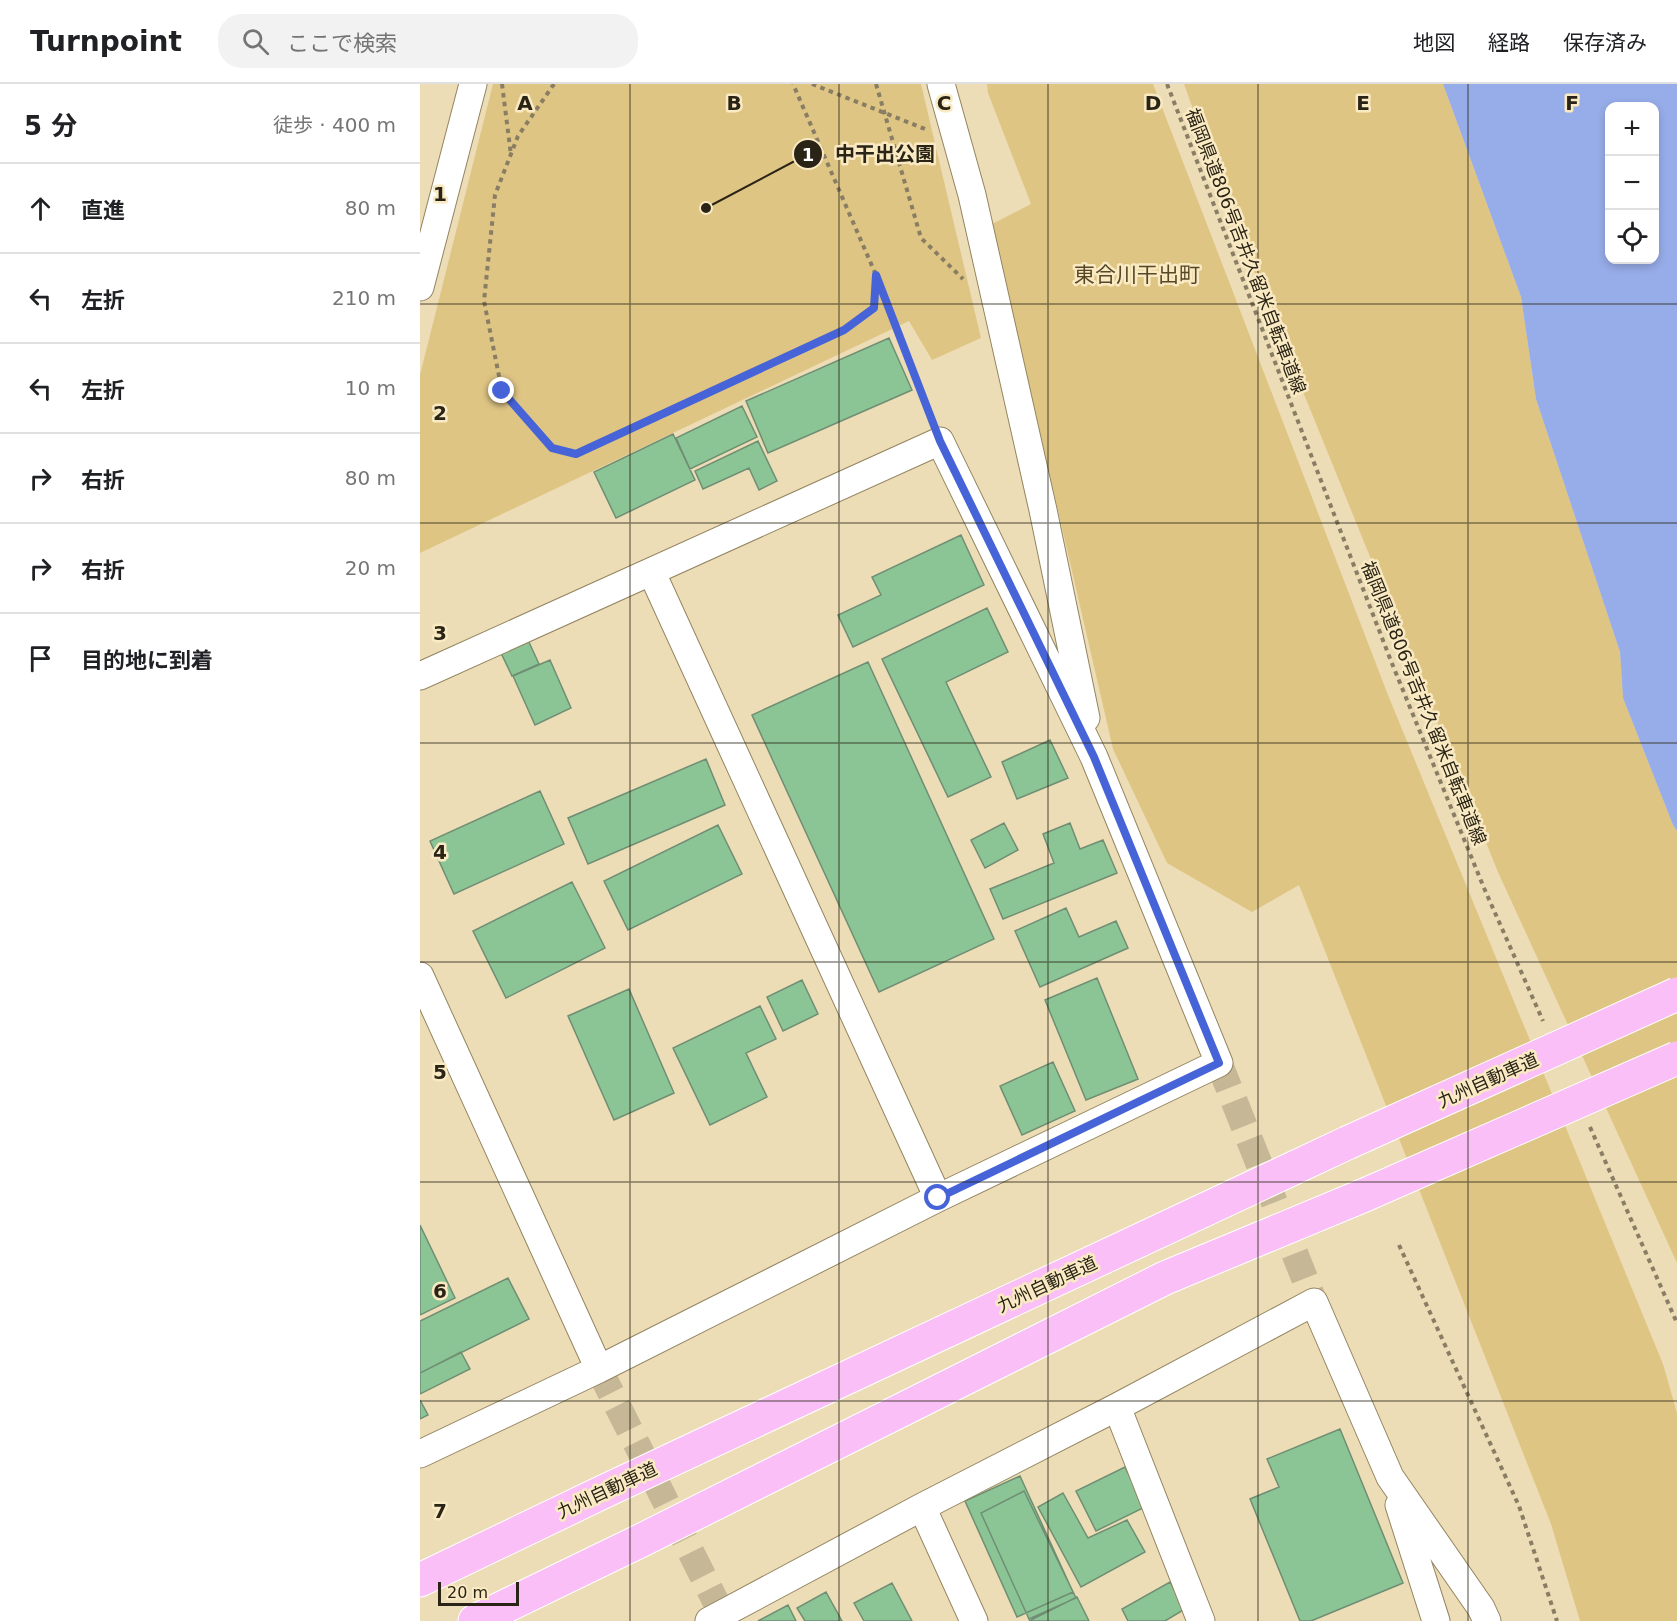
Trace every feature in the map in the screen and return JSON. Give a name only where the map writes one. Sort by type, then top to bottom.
[{"type":"highway","name":"九州自動車道","points":[[420,1580],[1347,1143],[1677,994]]},
{"type":"highway","points":[[475,1621],[640,1541],[1165,1278],[1367,1194],[1677,1058]]},
{"type":"street","points":[[420,287],[472,84]]},
{"type":"street","points":[[942,84],[958,142],[1043,510],[1094,757]]},
{"type":"street","points":[[958,84],[958,142]]},
{"type":"street","points":[[420,676],[940,441],[1094,757],[1219,1063],[938,1198],[599,1369],[420,1454]]},
{"type":"street","points":[[652,573],[938,1198]]},
{"type":"street","points":[[420,976],[599,1369]]},
{"type":"street","points":[[719,1619],[922,1507],[1314,1302],[1390,1477],[1436,1621]]},
{"type":"street","points":[[1117,1407],[1201,1621]]},
{"type":"street","points":[[1390,1477],[1481,1608],[1487,1621]]},
{"type":"street","points":[[922,1507],[974,1621]]},
{"type":"path","points":[[502,84],[511,155]]},
{"type":"path","points":[[554,84],[518,136],[495,195],[484,301],[502,391],[552,448],[576,454],[844,330],[874,308],[876,275]]},
{"type":"path","points":[[793,84],[876,275],[940,441]]},
{"type":"path","points":[[812,84],[958,142]]},
{"type":"path","points":[[876,84],[921,238],[964,280]]},
{"type":"path","name":"福岡県道806号吉井久留米自転車道線","points":[[1167,84],[1391,661],[1484,888],[1546,1029]]},
{"type":"path","points":[[1585,1116],[1677,1323]]},
{"type":"path","points":[[1399,1245],[1519,1506],[1557,1621]]},
{"type":"shaded area","points":[[493,84],[921,84],[981,338],[932,360],[909,321],[420,553],[420,375]]},
{"type":"shaded area","points":[[987,84],[1153,84],[1388,695],[1663,1364],[1677,1413],[1677,1621],[1580,1621],[1551,1524],[1299,885],[1252,912],[1167,863],[1113,749],[992,224],[1031,204],[988,93]]},
{"type":"shaded area","points":[[1184,84],[1443,84],[1521,297],[1536,399],[1620,652],[1623,698],[1677,831],[1677,1263],[1498,872],[1230,212]]},
{"type":"water","points":[[1443,84],[1677,84],[1677,831],[1623,698],[1620,652],[1536,399],[1521,297]]},
{"type":"building","points":[[889,338],[912,390],[768,453],[746,401]]},
{"type":"building","points":[[742,406],[757,437],[690,469],[676,438]]},
{"type":"building","points":[[673,434],[695,480],[616,518],[594,472]]},
{"type":"building","points":[[758,441],[777,481],[759,490],[749,468],[703,489],[695,471]]},
{"type":"building","points":[[961,535],[984,585],[853,647],[838,615],[881,595],[872,577]]},
{"type":"building","points":[[987,608],[1008,652],[946,682],[991,777],[948,797],[882,659]]},
{"type":"building","points":[[528,640],[539,664],[512,676],[501,653]]},
{"type":"building","points":[[550,660],[571,708],[535,725],[513,676]]},
{"type":"building","points":[[868,662],[994,939],[879,992],[752,715]]},
{"type":"building","points":[[1050,740],[1068,778],[1017,799],[1002,762]]},
{"type":"building","points":[[706,759],[725,805],[588,864],[568,818]]},
{"type":"building","points":[[540,791],[564,844],[454,894],[430,841]]},
{"type":"building","points":[[1004,823],[1018,850],[985,868],[971,840]]},
{"type":"building","points":[[1070,823],[1080,849],[1103,840],[1117,873],[1003,919],[990,889],[1054,863],[1043,834]]},
{"type":"building","points":[[718,825],[742,874],[628,930],[604,881]]},
{"type":"building","points":[[572,882],[605,948],[506,998],[473,931]]},
{"type":"building","points":[[1066,908],[1079,937],[1116,921],[1128,948],[1040,987],[1015,931]]},
{"type":"building","points":[[1097,978],[1138,1079],[1086,1100],[1045,1000]]},
{"type":"building","points":[[802,980],[818,1014],[783,1031],[767,997]]},
{"type":"building","points":[[629,989],[674,1093],[614,1120],[568,1016]]},
{"type":"building","points":[[760,1006],[776,1039],[746,1053],[767,1097],[710,1125],[673,1048]]},
{"type":"building","points":[[1053,1062],[1075,1111],[1022,1135],[1000,1086]]},
{"type":"building","points":[[420,1225],[455,1298],[420,1315]]},
{"type":"building","points":[[508,1278],[529,1319],[420,1373],[420,1321]]},
{"type":"building","points":[[461,1352],[470,1369],[420,1394],[420,1373]]},
{"type":"building","points":[[420,1400],[428,1415],[420,1419]]},
{"type":"building","points":[[1340,1429],[1403,1583],[1311,1621],[1300,1621],[1250,1499],[1279,1487],[1267,1459]]},
{"type":"building","points":[[1125,1467],[1145,1507],[1096,1531],[1076,1491]]},
{"type":"building","points":[[1020,1476],[1073,1592],[1017,1617],[965,1501]]},
{"type":"building","points":[[1024,1491],[1076,1598],[1029,1619],[981,1513]]},
{"type":"building","points":[[1063,1493],[1088,1538],[1127,1520],[1145,1552],[1081,1587],[1038,1507]]},
{"type":"building","points":[[1170,1582],[1185,1609],[1165,1621],[1128,1621],[1122,1609]]},
{"type":"building","points":[[892,1583],[912,1621],[864,1621],[854,1603]]},
{"type":"building","points":[[826,1592],[842,1621],[805,1621],[797,1608]]},
{"type":"building","points":[[1077,1597],[1089,1621],[1029,1621]]},
{"type":"building","points":[[788,1605],[796,1621],[758,1621]]},
{"type":"tunnel","points":[[1219,1063],[1314,1302]]},
{"type":"tunnel","points":[[599,1369],[722,1614]]},
{"type":"place","name":"中干出公園","points":[[706,208]]},
{"type":"district","name":"東合川干出町","points":[[1137,275]]},
{"type":"route","points":[[502,391],[552,448],[576,454],[844,330],[874,308],[876,275],[940,441],[1094,757],[1219,1063],[938,1198]]}]
